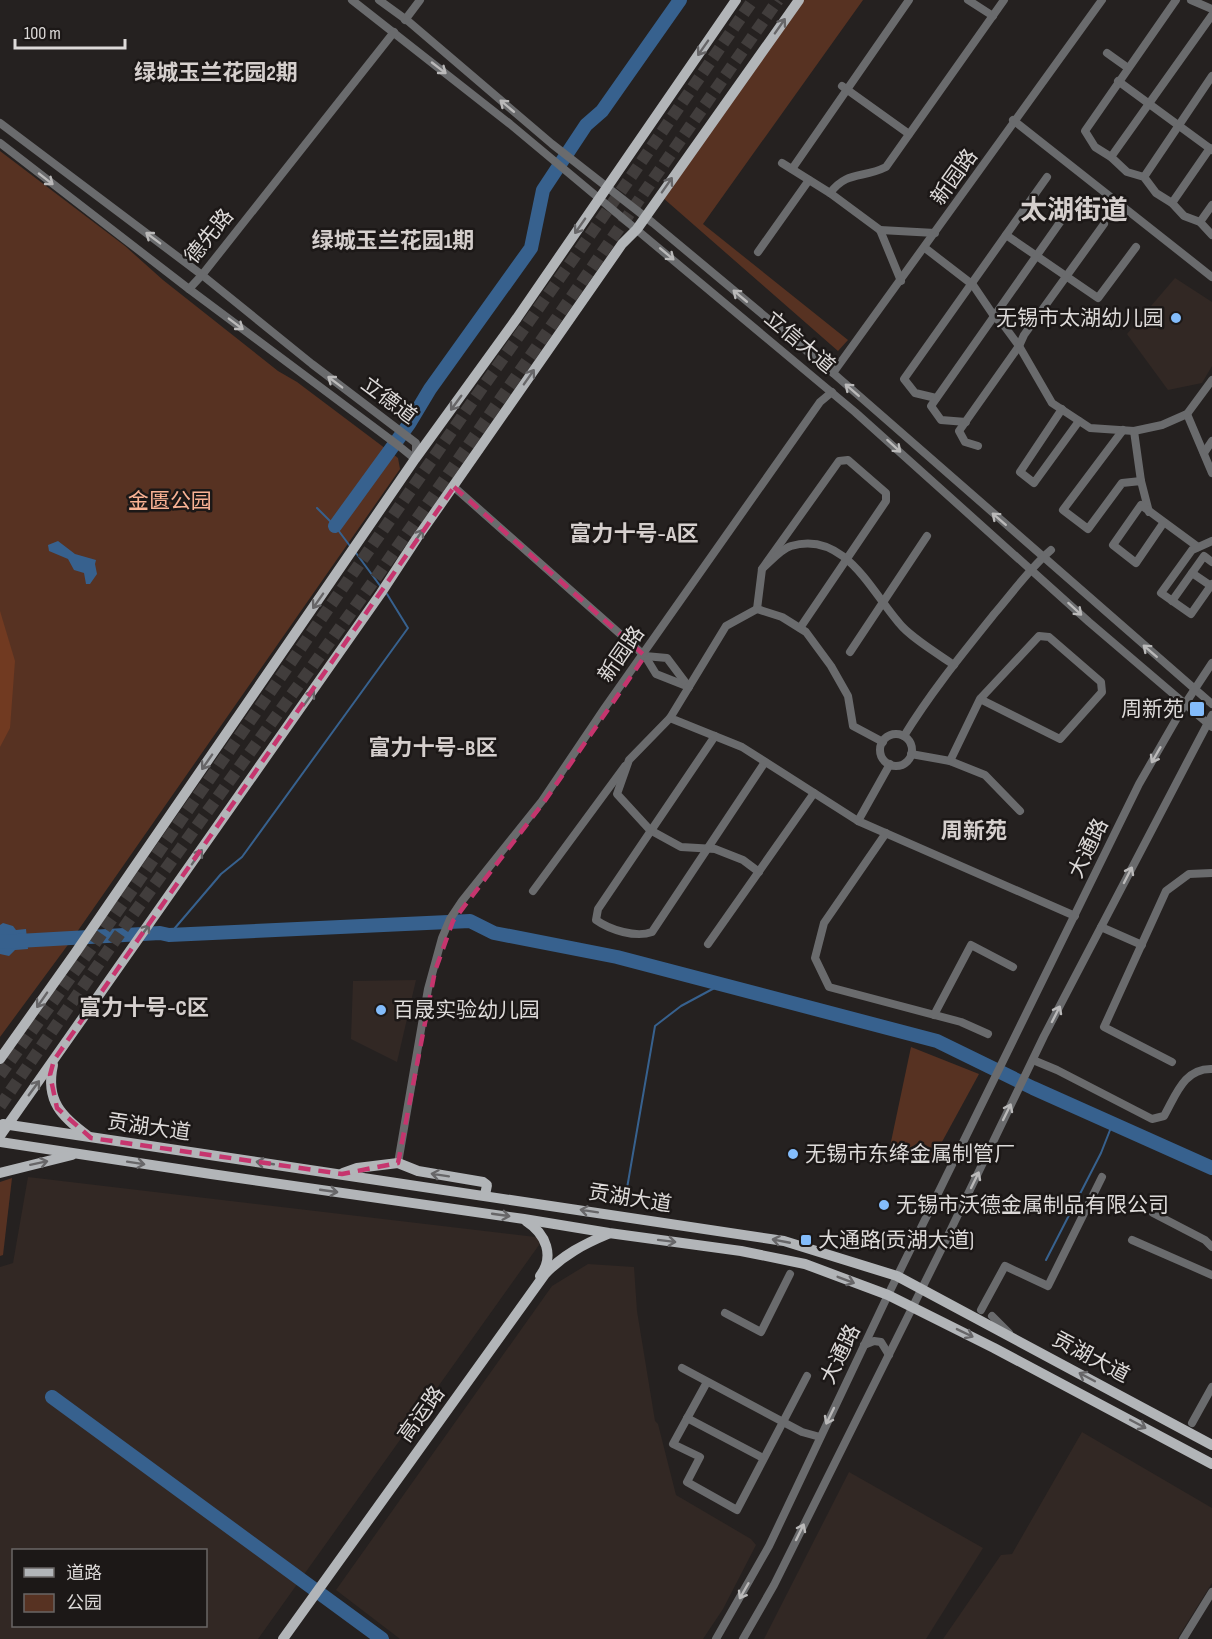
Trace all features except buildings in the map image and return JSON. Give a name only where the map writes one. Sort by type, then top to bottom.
[{"type":"main road","points":[[0,1059],[736,0]]},
{"type":"main road","points":[[0,1136],[3,1124],[54,1060],[164,905],[622,244],[637,229],[799,0]]},
{"type":"main road","points":[[0,1047],[30,1017]]},
{"type":"main road","points":[[54,1060],[50,1075],[51,1089],[57,1108],[67,1121],[91,1138]]},
{"type":"main road","name":"贡湖大道","points":[[3,1124],[784,1241],[897,1276],[1212,1445]]},
{"type":"main road","name":"贡湖大道","points":[[0,1142],[741,1251],[805,1264],[888,1295],[994,1348],[1212,1464]]},
{"type":"main road","points":[[0,1173],[78,1154]]},
{"type":"main road","points":[[342,1174],[357,1168],[399,1163],[418,1172],[483,1182],[487,1185],[485,1196]]},
{"type":"main road","name":"高运路","points":[[281,1639],[543,1272],[547,1253],[544,1238],[537,1228],[524,1219]]},
{"type":"main road","name":"高运路","points":[[281,1639],[545,1274],[572,1251],[609,1233]]},
{"type":"street","name":"立信大道","points":[[352,0],[574,177],[833,393],[1209,725]]},
{"type":"street","name":"立信大道","points":[[379,0],[404,18],[552,144],[645,216],[832,373],[1212,704]]},
{"type":"street","points":[[404,18],[418,0]]},
{"type":"street","points":[[792,169],[845,89],[909,0]]},
{"type":"street","points":[[968,0],[993,16]]},
{"type":"street","points":[[830,193],[844,178],[875,172],[886,167],[1004,0]]},
{"type":"street","name":"新园路","points":[[901,280],[1100,0]]},
{"type":"street","points":[[1176,0],[1084,131],[1095,147],[1128,172],[1144,177],[1156,193],[1172,203],[1184,216],[1200,222],[1212,235]]},
{"type":"street","points":[[1191,0],[1212,9]]},
{"type":"street","points":[[1111,157],[1212,15]]},
{"type":"street","name":"德先路","points":[[189,289],[392,31]]},
{"type":"street","points":[[1107,53],[1128,68]]},
{"type":"street","points":[[1144,177],[1212,76]]},
{"type":"street","points":[[1118,81],[1211,149],[1172,203]]},
{"type":"street","points":[[845,89],[909,134]]},
{"type":"street","points":[[1014,121],[1212,277]]},
{"type":"street","name":"立德道","points":[[0,123],[201,274],[312,364],[399,429],[416,443],[416,459]]},
{"type":"street","name":"立德道","points":[[0,143],[189,289],[416,459]]},
{"type":"street","points":[[782,163],[830,193],[880,230],[901,280]]},
{"type":"street","points":[[936,398],[915,393],[904,380],[1047,177]]},
{"type":"street","points":[[758,252],[809,180]]},
{"type":"street","points":[[966,422],[941,420],[931,406],[1075,201]]},
{"type":"street","points":[[1200,222],[1212,205]]},
{"type":"street","points":[[978,446],[965,442],[959,431],[1019,346],[1024,335],[1104,225]]},
{"type":"street","points":[[880,230],[934,233]]},
{"type":"street","name":"新园路","points":[[832,373],[934,233]]},
{"type":"street","points":[[1006,235],[1098,298],[1136,247]]},
{"type":"street","points":[[924,248],[973,285],[994,316],[1019,346],[1052,403],[1090,428],[1134,431],[1162,425],[1187,414],[1212,380]]},
{"type":"street","name":"新园路","points":[[399,1163],[443,939],[463,902],[544,802],[820,402],[833,393]]},
{"type":"street","points":[[1062,409],[1020,472],[1034,483],[1079,420]]},
{"type":"street","points":[[1187,414],[1212,473]]},
{"type":"street","points":[[1123,430],[1063,510],[1088,529],[1122,483],[1141,481]]},
{"type":"street","points":[[1134,431],[1141,481],[1149,512]]},
{"type":"street","points":[[1204,453],[1212,441]]},
{"type":"street","points":[[757,609],[762,569],[839,461],[848,460],[886,493],[886,501],[800,628]]},
{"type":"street","points":[[454,487],[644,655],[656,674],[689,687]]},
{"type":"street","points":[[1164,522],[1136,562],[1113,545],[1140,505],[1149,512],[1164,522],[1198,547]]},
{"type":"street","points":[[850,652],[927,536]]},
{"type":"street","points":[[1192,573],[1211,585],[1191,614],[1161,593],[1192,550],[1212,541]]},
{"type":"street","points":[[762,569],[789,546],[818,544],[846,559],[863,574],[900,625],[954,665]]},
{"type":"street","points":[[904,736],[922,707],[954,665],[1051,550]]},
{"type":"street","points":[[1172,601],[1204,556],[1212,562]]},
{"type":"street","points":[[532,891],[629,760],[670,718],[726,626],[757,609],[782,616],[806,632],[831,666],[848,696],[853,726],[883,742]]},
{"type":"street","points":[[950,761],[980,699],[1039,636],[1049,637],[1101,682],[1102,692],[1060,739],[980,699]]},
{"type":"street","points":[[644,655],[667,658],[689,687]]},
{"type":"street","name":"大通路","points":[[717,1639],[769,1546],[897,1276],[1140,784],[1185,704],[1212,663]]},
{"type":"street","points":[[1212,715],[1209,725],[1031,1063],[1057,1070],[1152,1119],[1164,1116],[1185,1079],[1195,1071],[1212,1069]]},
{"type":"street","points":[[670,718],[742,747],[858,821],[1075,916]]},
{"type":"street","points":[[895,734],[904,736],[911,744],[911,754],[905,763],[890,764],[882,756],[883,742],[895,734]]},
{"type":"street","points":[[715,736],[598,909],[596,920],[607,928],[645,935],[652,932],[765,762]]},
{"type":"street","points":[[911,754],[950,761],[985,775],[1020,811]]},
{"type":"street","points":[[629,760],[617,794],[650,830],[681,846],[715,849],[743,860],[759,872]]},
{"type":"street","points":[[858,821],[890,764]]},
{"type":"street","points":[[708,944],[814,793]]},
{"type":"street","points":[[886,833],[824,923],[815,958],[829,987],[961,1022],[988,1034]]},
{"type":"street","points":[[1172,1062],[1104,1027],[1166,891],[1189,874],[1212,873]]},
{"type":"street","points":[[1101,927],[1142,945]]},
{"type":"street","points":[[934,1015],[971,945],[1013,968]]},
{"type":"street","name":"大通路","points":[[743,1639],[774,1586],[922,1289],[1031,1063]]},
{"type":"street","points":[[981,1310],[1005,1266],[1048,1286],[1102,1177]]},
{"type":"street","points":[[1153,1213],[1205,1240],[1212,1247]]},
{"type":"street","points":[[1132,1240],[1212,1275]]},
{"type":"street","points":[[725,1313],[761,1332],[790,1274]]},
{"type":"street","points":[[992,1316],[1014,1338]]},
{"type":"street","points":[[864,1345],[874,1341],[881,1342],[889,1355]]},
{"type":"street","points":[[682,1368],[802,1432],[820,1437]]},
{"type":"street","points":[[707,1382],[673,1444],[700,1457],[687,1482],[736,1510],[807,1376]]},
{"type":"street","points":[[1192,1424],[1212,1387]]},
{"type":"street","points":[[687,1418],[763,1458]]},
{"type":"street","points":[[1185,1639],[1212,1592]]},
{"type":"street","points":[[1185,1639],[1212,1598]]},
{"type":"highlighted area","points":[[454,487],[645,656],[544,802],[453,921],[435,971],[398,1163],[342,1174],[91,1138],[57,1108],[50,1075],[54,1060]]},
{"type":"shaded area","name":"无锡市太湖幼儿园","points":[[1175,278],[1212,302],[1212,366],[1202,383],[1168,390],[1127,334]]},
{"type":"shaded area","points":[[0,611],[15,661],[10,728],[0,747]]},
{"type":"shaded area","name":"百晟实验幼儿园","points":[[416,980],[397,1062],[351,1039],[353,981]]},
{"type":"shaded area","points":[[28,1177],[544,1238],[258,1639],[0,1639],[0,1267],[13,1263]]},
{"type":"shaded area","points":[[588,1264],[634,1267],[637,1311],[655,1421],[658,1424],[676,1495],[751,1539],[756,1545],[723,1609],[703,1639],[400,1639],[336,1590],[552,1286]]},
{"type":"shaded area","points":[[1082,1432],[1212,1508],[1212,1583],[1177,1639],[943,1639],[1001,1555],[1012,1554]]},
{"type":"shaded area","points":[[849,1472],[983,1548],[926,1639],[764,1639]]},
{"type":"green space","points":[[802,0],[863,0],[703,224],[848,340],[838,351],[662,197]]},
{"type":"green space","name":"金匮公园","points":[[0,151],[125,246],[163,280],[278,371],[297,382],[398,458],[400,469],[70,942],[0,1037]]},
{"type":"green space","points":[[911,1047],[979,1074],[931,1162],[888,1156]]},
{"type":"green space","points":[[12,1178],[3,1255],[0,1256],[0,1182]]},
{"type":"water","points":[[58,541],[75,554],[96,560],[97,574],[90,584],[86,584],[84,573],[74,570],[68,559],[49,551],[48,545]]},
{"type":"water","points":[[3,923],[13,926],[16,930],[26,929],[28,949],[15,950],[9,956],[0,954],[0,925]]},
{"type":"waterway","points":[[335,526],[531,248],[543,190],[586,125],[602,111],[680,0]]},
{"type":"waterway","points":[[317,508],[350,546]]},
{"type":"waterway","points":[[356,553],[381,587]]},
{"type":"waterway","points":[[169,935],[221,874],[242,857],[408,628],[387,594]]},
{"type":"waterway","points":[[0,942],[160,933],[169,935],[470,921],[494,933],[617,957],[937,1041],[1033,1088],[1212,1168]]},
{"type":"waterway","points":[[626,1194],[655,1026],[681,1006],[720,985]]},
{"type":"waterway","points":[[1046,1260],[1101,1153],[1112,1125]]},
{"type":"waterway","points":[[52,1397],[382,1639]]},
{"type":"tunnel","points":[[0,1075],[91,949],[753,0]]},
{"type":"tunnel","points":[[0,1106],[134,913],[373,582],[778,0]]},
{"type":"place","name":"无锡市太湖幼儿园","points":[[1176,318]]},
{"type":"place","name":"周新苑","points":[[1197,709]]},
{"type":"place","name":"百晟实验幼儿园","points":[[381,1010]]},
{"type":"place","name":"无锡市东绛金属制管厂","points":[[793,1154]]},
{"type":"place","name":"无锡市沃德金属制品有限公司","points":[[884,1205]]},
{"type":"place","name":"大通路(贡湖大道)","points":[[806,1240]]},
{"type":"district","name":"绿城玉兰花园2期","points":[[216,72]]},
{"type":"district","name":"太湖街道","points":[[1074,210]]},
{"type":"district","name":"绿城玉兰花园1期","points":[[393,240]]},
{"type":"district","name":"富力十号-A区","points":[[634,533]]},
{"type":"district","name":"富力十号-B区","points":[[433,747]]},
{"type":"district","name":"周新苑","points":[[974,830]]},
{"type":"district","name":"富力十号-C区","points":[[144,1007]]}]
